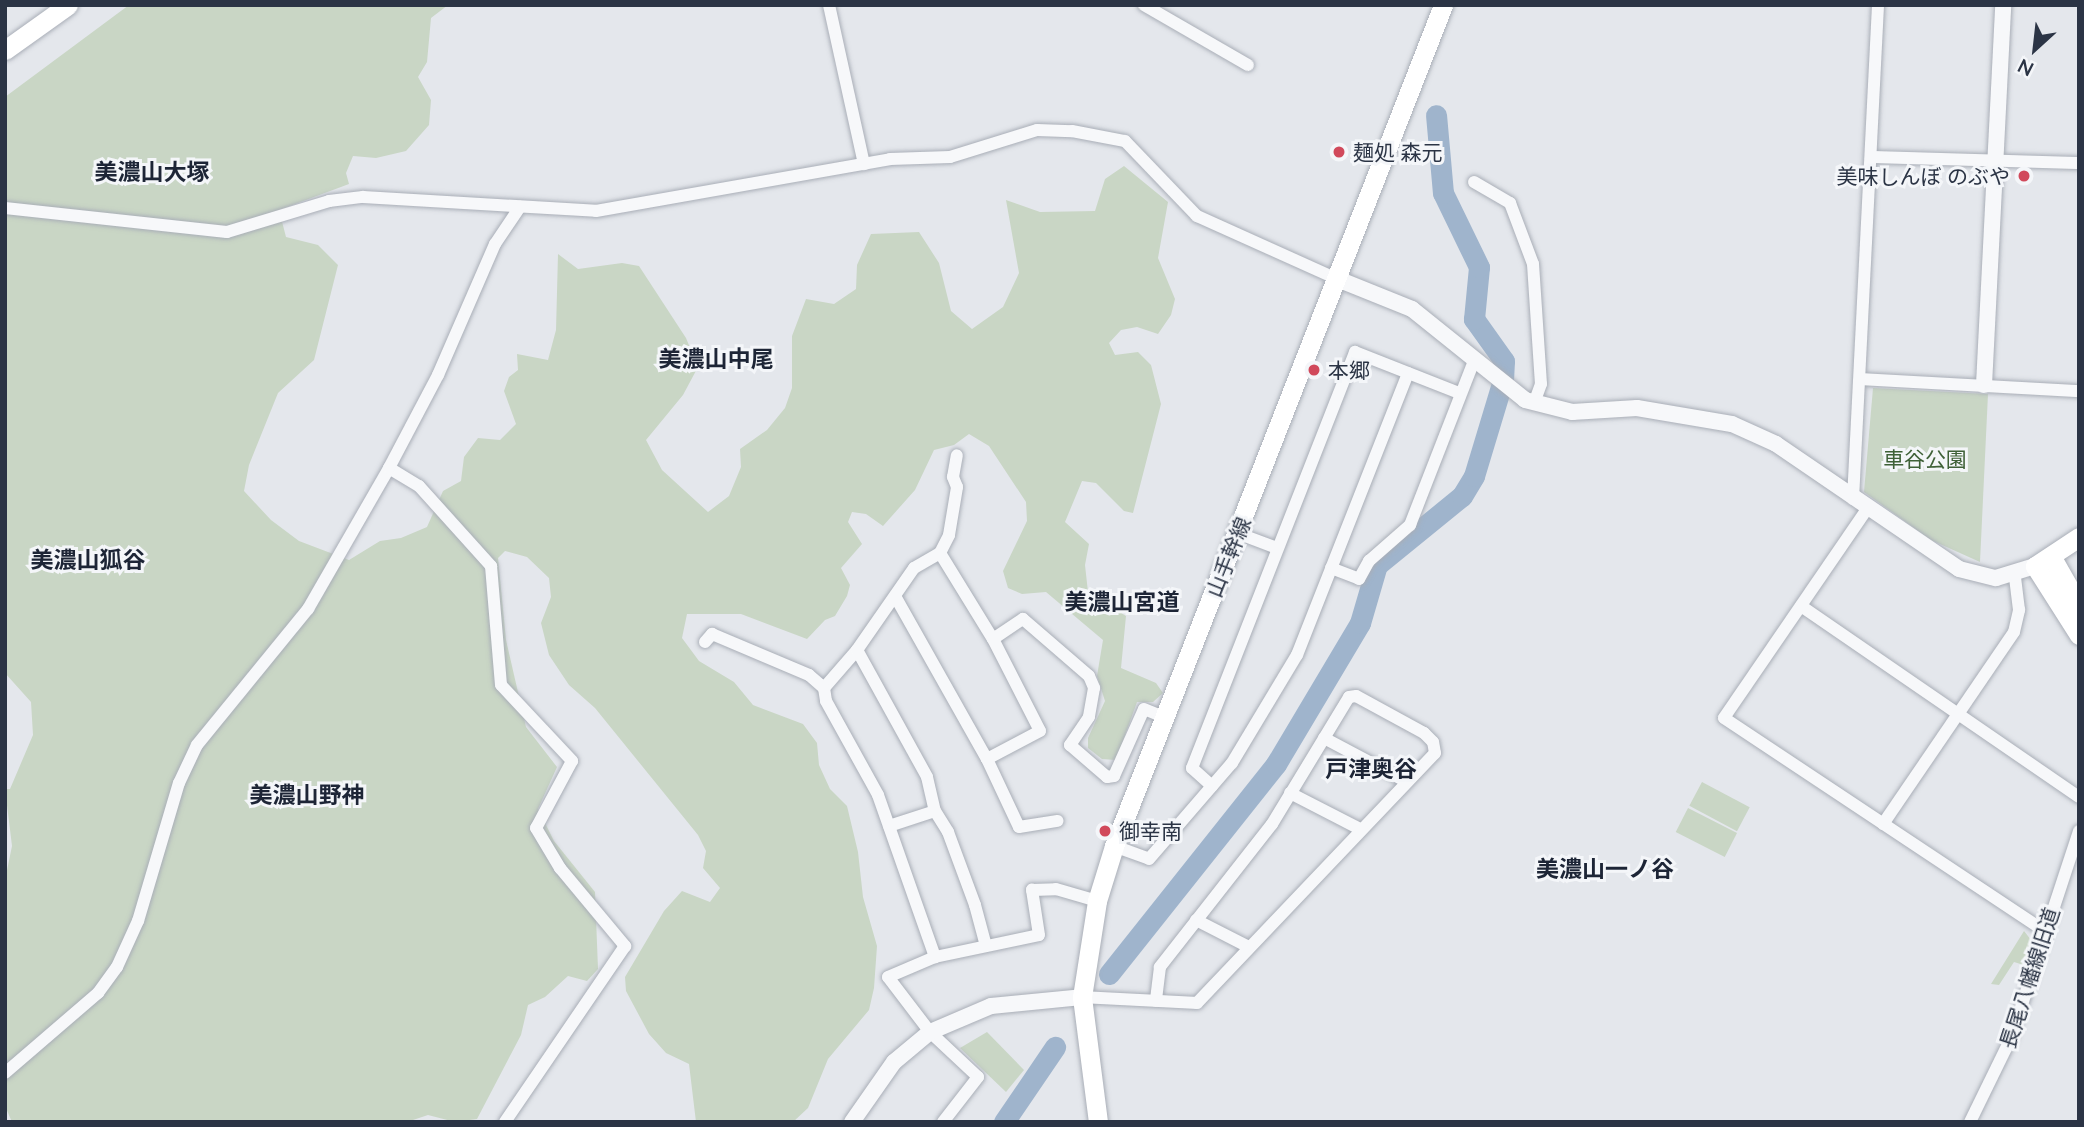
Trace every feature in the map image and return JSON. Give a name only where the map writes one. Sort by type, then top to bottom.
[{"type":"main road","points":[[5,50],[68,5]]},
{"type":"main road","name":"山手幹線","points":[[1098,1122],[1082,997],[1097,901],[1114,846],[1443,5]]},
{"type":"main road","points":[[2043,561],[2079,537]]},
{"type":"main road","points":[[2043,561],[2079,605]]},
{"type":"main road","points":[[2043,561],[2079,635]]},
{"type":"street","points":[[829,5],[864,164]]},
{"type":"street","points":[[1144,5],[1248,65]]},
{"type":"street","points":[[1853,499],[1878,5]]},
{"type":"street","points":[[1984,385],[2003,5]]},
{"type":"street","points":[[5,208],[227,232],[329,201],[363,197],[520,207],[628,209],[864,164],[950,157],[1037,130],[1072,131],[1125,141],[1197,216],[1335,278],[1412,309],[1475,358],[1512,393],[1534,403],[1572,412],[1637,408],[1732,424],[1776,444],[1867,509],[1959,569],[1996,578],[2015,575],[2043,561]]},
{"type":"street","points":[[1871,156],[2079,163]]},
{"type":"street","points":[[1474,182],[1510,204],[1533,264],[1541,384],[1534,403]]},
{"type":"street","points":[[5,1073],[98,993],[117,967],[138,921],[179,783],[197,746],[308,609],[389,468],[438,375],[495,244],[520,207]]},
{"type":"street","points":[[1212,786],[1192,768],[1355,352],[1459,393]]},
{"type":"street","points":[[1331,568],[1359,579],[1369,561],[1410,525],[1459,393],[1475,358]]},
{"type":"street","points":[[1114,846],[1149,859],[1232,763],[1297,655],[1408,373]]},
{"type":"street","points":[[1861,379],[2079,391]]},
{"type":"street","points":[[824,688],[857,650],[914,568],[940,553],[948,535],[957,487],[953,477],[957,455]]},
{"type":"street","points":[[389,468],[419,486],[491,566],[501,685],[572,761],[536,828],[560,868],[625,946],[505,1122]]},
{"type":"street","points":[[1867,509],[1724,718],[2044,931]]},
{"type":"street","points":[[1237,533],[1277,548]]},
{"type":"street","points":[[940,553],[993,639],[1040,731],[987,760]]},
{"type":"street","points":[[1883,824],[1960,716],[2014,632],[2019,610],[2015,575]]},
{"type":"street","points":[[895,596],[987,760],[1019,827],[1058,821]]},
{"type":"street","points":[[1801,606],[2079,797]]},
{"type":"street","points":[[993,639],[1023,619],[1089,676],[1094,688],[1090,718],[1070,746],[1107,777],[1114,776],[1143,709],[1164,717]]},
{"type":"street","points":[[705,642],[712,634],[809,675],[824,688],[826,701],[878,795],[935,957]]},
{"type":"street","points":[[857,650],[927,777],[935,811],[948,832],[986,946]]},
{"type":"street","points":[[852,1122],[894,1062],[930,1032],[991,1006],[1082,997],[1197,1003],[1435,753],[1433,742],[1356,696],[1349,697],[1290,793],[1160,967],[1156,1000]]},
{"type":"street","points":[[1324,738],[1407,782]]},
{"type":"street","points":[[1290,793],[1360,829]]},
{"type":"street","points":[[889,826],[935,811]]},
{"type":"street","name":"長尾八幡線旧道","points":[[1970,1122],[2011,1038],[2079,831]]},
{"type":"street","points":[[943,1122],[978,1077],[930,1032],[888,977],[935,957],[1039,935],[1032,890],[1056,888],[1097,901]]},
{"type":"street","points":[[1196,920],[1249,947]]},
{"type":"green space","points":[[129,5],[448,5],[431,18],[427,62],[418,77],[431,100],[429,125],[406,151],[376,158],[353,156],[346,173],[349,184],[279,210],[286,237],[318,245],[338,265],[314,360],[278,393],[249,465],[244,491],[271,520],[299,541],[349,560],[380,541],[401,538],[427,527],[443,491],[461,481],[464,457],[478,438],[500,440],[516,424],[504,391],[509,377],[518,370],[517,354],[548,360],[556,330],[558,254],[578,269],[622,263],[639,266],[686,338],[698,367],[683,395],[646,440],[662,470],[708,512],[729,496],[741,467],[740,449],[767,430],[785,408],[792,388],[792,336],[806,299],[834,304],[856,289],[857,265],[871,234],[919,232],[939,263],[951,311],[972,329],[1003,307],[1019,273],[1006,200],[1040,212],[1095,211],[1105,179],[1124,166],[1168,202],[1158,258],[1175,299],[1171,315],[1158,334],[1137,327],[1121,330],[1109,343],[1115,355],[1138,352],[1151,365],[1161,404],[1133,513],[1124,511],[1096,483],[1082,481],[1065,522],[1089,544],[1085,565],[1088,592],[1126,616],[1121,668],[1156,683],[1163,693],[1153,702],[1137,702],[1116,760],[1102,759],[1088,748],[1088,738],[1105,701],[1097,676],[1103,640],[1046,592],[1022,594],[1008,588],[1003,571],[1027,521],[1026,502],[989,446],[969,434],[954,445],[934,450],[915,490],[883,526],[866,514],[852,512],[848,522],[862,544],[841,568],[850,585],[847,596],[835,616],[825,620],[807,639],[741,614],[687,614],[682,638],[699,661],[734,682],[753,705],[803,724],[817,743],[819,765],[830,789],[847,806],[858,852],[863,897],[877,946],[874,988],[869,1010],[828,1059],[808,1108],[793,1122],[696,1122],[689,1064],[666,1053],[649,1034],[626,991],[625,977],[664,911],[682,891],[710,902],[720,888],[703,868],[706,851],[698,835],[595,708],[569,685],[549,655],[541,623],[551,597],[549,578],[527,557],[505,551],[498,558],[506,640],[526,727],[557,767],[538,809],[554,841],[595,892],[598,969],[587,981],[568,976],[545,997],[528,1005],[521,1035],[477,1119],[455,1122],[428,1115],[407,1122],[12,1122],[5,1106],[5,880],[12,846],[5,789],[10,789],[33,735],[31,702],[5,673],[5,97]]},
{"type":"green space","name":"車谷公園","points":[[1873,388],[1988,394],[1980,562],[1931,540],[1864,492]]},
{"type":"green space","points":[[1702,782],[1750,807],[1737,831],[1689,806]]},
{"type":"green space","points":[[1688,808],[1737,833],[1725,857],[1676,832]]},
{"type":"green space","points":[[2024,931],[2035,945],[2027,966],[2014,962],[1999,985],[1991,984]]},
{"type":"green space","points":[[987,1032],[1024,1070],[1006,1092],[960,1048]]},
{"type":"waterway","points":[[1109,974],[1276,764],[1360,623],[1377,565],[1462,496],[1474,476],[1503,380],[1504,361],[1474,319],[1479,267],[1443,193],[1436,115]]},
{"type":"waterway","points":[[1004,1122],[1055,1047]]},
{"type":"place","name":"麺処 森元","points":[[1339,152]]},
{"type":"place","name":"美味しんぼ のぶや","points":[[2024,176]]},
{"type":"place","name":"本郷","points":[[1314,370]]},
{"type":"place","name":"御幸南","points":[[1105,831]]},
{"type":"district","name":"美濃山大塚","points":[[152,171]]},
{"type":"district","name":"美濃山中尾","points":[[716,358]]},
{"type":"district","name":"美濃山狐谷","points":[[88,559]]},
{"type":"district","name":"美濃山宮道","points":[[1122,601]]},
{"type":"district","name":"戸津奥谷","points":[[1371,768]]},
{"type":"district","name":"美濃山野神","points":[[307,794]]},
{"type":"district","name":"美濃山一ノ谷","points":[[1605,868]]}]
